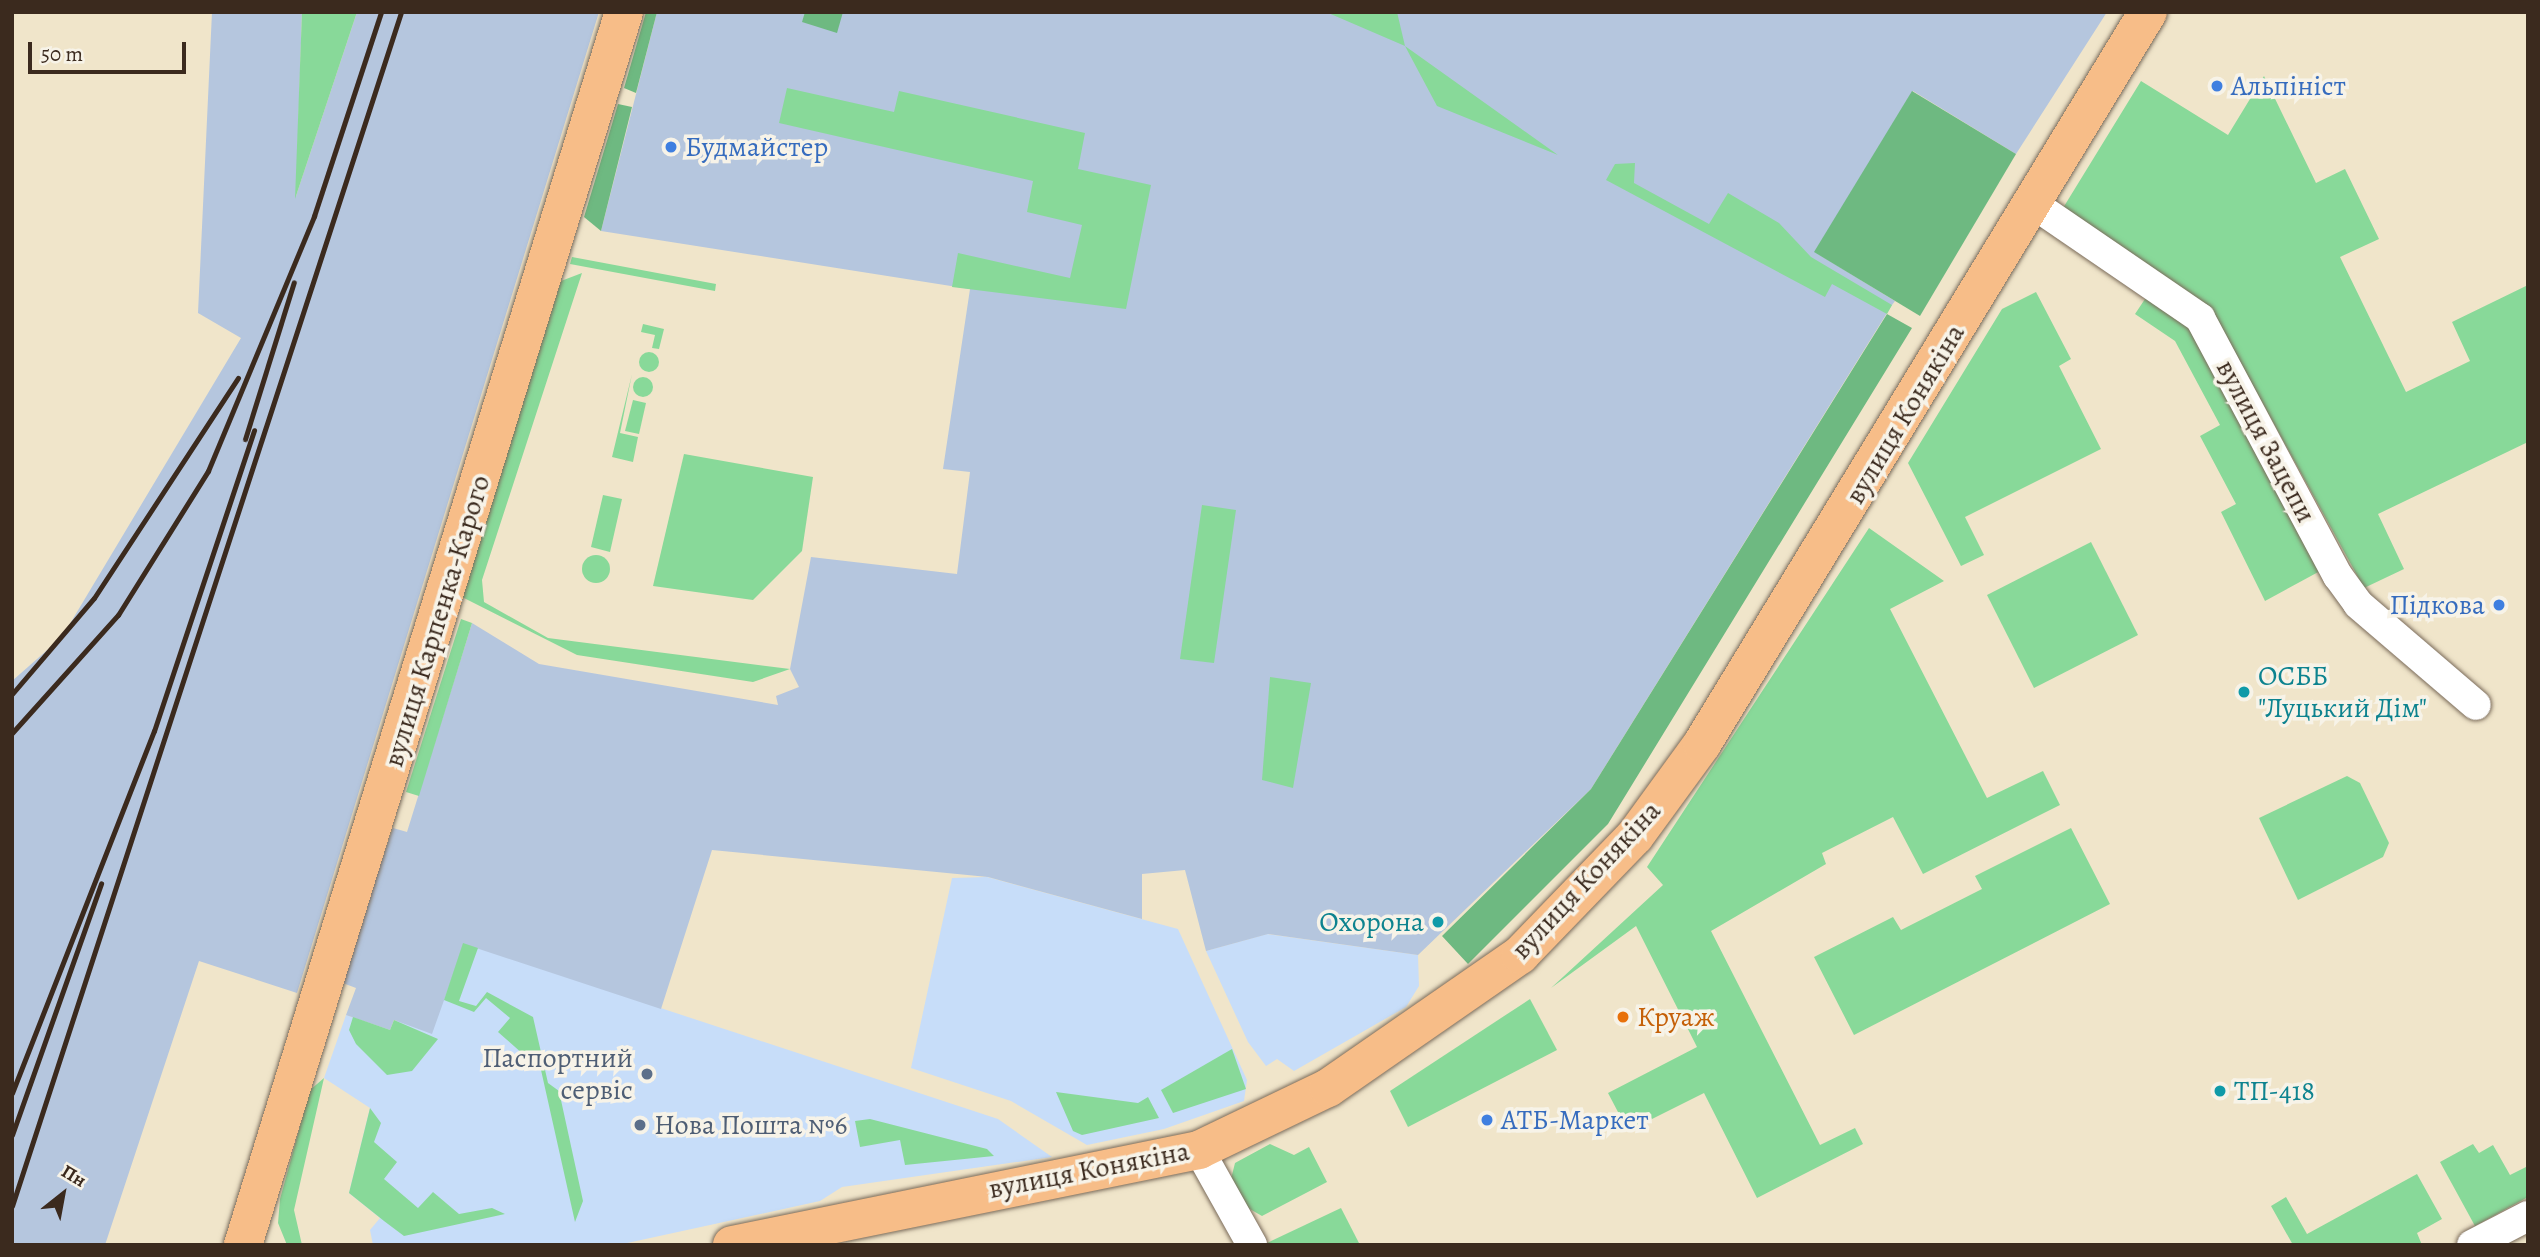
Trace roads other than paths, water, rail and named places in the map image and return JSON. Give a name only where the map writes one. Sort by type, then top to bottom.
[{"type":"main road","name":"вулиця Карпенка-Карого","points":[[248,1240],[624,12]]},
{"type":"main road","name":"вулиця Конякіна","points":[[733,1245],[1199,1150],[1328,1087],[1423,1027],[1520,955],[1635,836],[1710,732],[2148,12]]},
{"type":"street","name":"вулиця Зацепи","points":[[2032,203],[2200,318],[2338,576],[2358,604],[2476,705]]},
{"type":"street","points":[[1199,1150],[1252,1245]]},
{"type":"street","points":[[2472,1245],[2528,1216]]},
{"type":"railway","points":[[12,733],[118,615],[208,471],[314,216],[381,12]]},
{"type":"railway","points":[[12,1206],[401,12]]},
{"type":"railway","points":[[245,439],[294,282]]},
{"type":"railway","points":[[12,694],[94,598],[238,378]]},
{"type":"railway","points":[[12,1093],[154,731],[254,430]]},
{"type":"railway","points":[[12,1135],[101,883]]},
{"type":"place","name":"Альпініст","points":[[2217,86]]},
{"type":"place","name":"Будмайстер","points":[[671,147]]},
{"type":"place","name":"Підкова","points":[[2499,605]]},
{"type":"place","name":"ОСББ \"Луцький Дім\"","points":[[2244,692]]},
{"type":"place","name":"Охорона","points":[[1438,922]]},
{"type":"place","name":"Круаж","points":[[1623,1017]]},
{"type":"place","name":"Паспортний сервіс","points":[[647,1074]]},
{"type":"place","name":"ТП-418","points":[[2220,1091]]},
{"type":"place","name":"АТБ-Маркет","points":[[1487,1120]]},
{"type":"place","name":"Нова Пошта №6","points":[[640,1125]]}]
